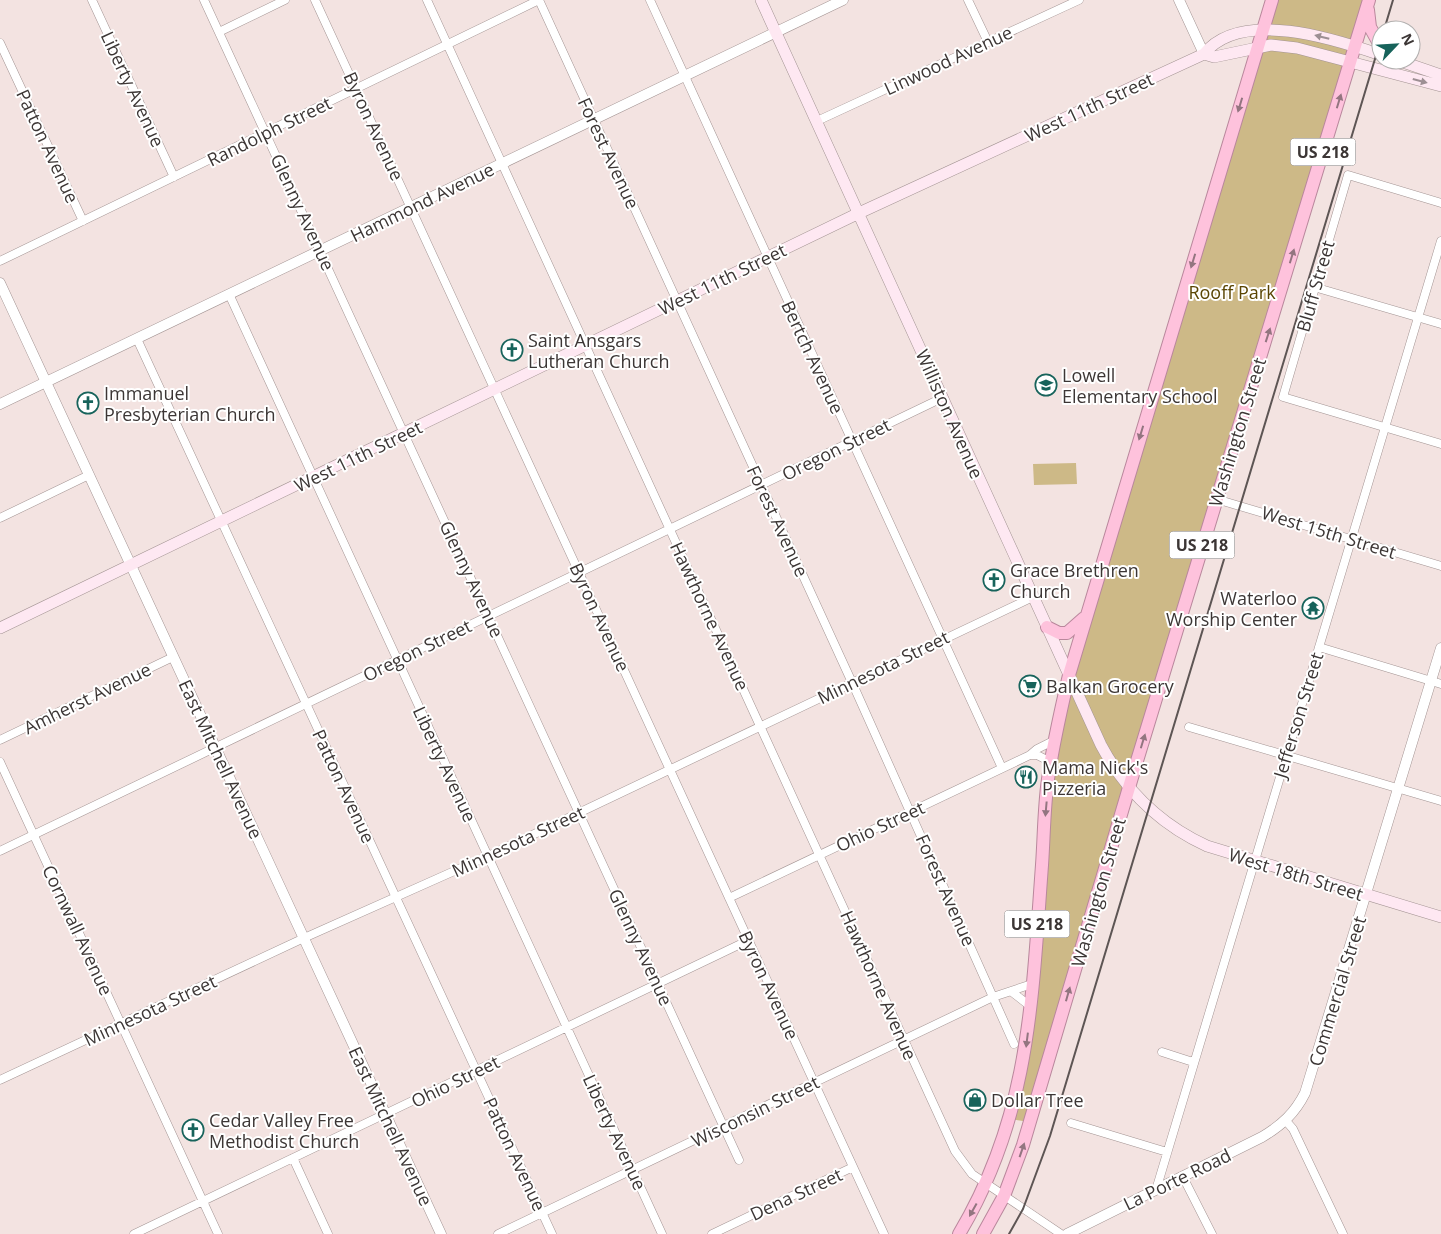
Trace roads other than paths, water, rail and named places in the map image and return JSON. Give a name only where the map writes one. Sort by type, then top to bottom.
[{"type":"highway","name":"US 218","points":[[959,1234],[986,1184],[1004,1138],[1016,1098],[1026,1049],[1048,779],[1069,675],[1272,0]]},
{"type":"highway","name":"Washington Street","points":[[983,1234],[1004,1196],[1024,1145],[1216,498],[1368,3]]},
{"type":"highway","points":[[1368,3],[1371,28]]},
{"type":"highway","points":[[1047,627],[1059,633],[1067,633],[1076,628],[1086,616]]},
{"type":"main road","name":"Williston Avenue","points":[[761,0],[1104,750],[1129,787],[1158,816]]},
{"type":"main road","name":"West 11th Street","points":[[0,628],[859,213],[1204,54],[1212,45],[1246,32],[1263,29],[1305,33],[1371,51]]},
{"type":"main road","name":"West 11th Street","points":[[1204,54],[1214,56],[1271,45],[1297,48],[1441,86]]},
{"type":"main road","points":[[1421,68],[1441,75]]},
{"type":"main road","name":"West 18th Street","points":[[1158,816],[1195,840],[1254,861],[1441,917]]},
{"type":"street","name":"Liberty Avenue","points":[[92,0],[174,177]]},
{"type":"street","name":"Glenny Avenue","points":[[204,0],[321,250],[739,1160]]},
{"type":"street","points":[[219,32],[285,0]]},
{"type":"street","name":"Byron Avenue","points":[[315,0],[496,388],[884,1234]]},
{"type":"street","name":"Hawthorne Avenue","points":[[427,0],[960,1161],[966,1169],[986,1184],[1061,1234]]},
{"type":"street","name":"Randolph Street","points":[[0,261],[539,0]]},
{"type":"street","name":"Forest Avenue","points":[[539,0],[852,682],[1014,1044]]},
{"type":"street","name":"Bertch Avenue","points":[[650,0],[1002,768]]},
{"type":"street","points":[[968,0],[988,42]]},
{"type":"street","name":"Linwood Avenue","points":[[817,121],[1078,0]]},
{"type":"street","points":[[1179,0],[1204,54]]},
{"type":"street","name":"Hammond Avenue","points":[[0,404],[841,1]]},
{"type":"street","name":"Patton Avenue","points":[[0,43],[83,221]]},
{"type":"street","name":"Bluff Street","points":[[1385,427],[1283,397],[1348,175],[1441,203]]},
{"type":"street","name":"Jefferson Street","points":[[1156,1190],[1441,241]]},
{"type":"street","name":"East Mitchell Avenue","points":[[0,283],[441,1234]]},
{"type":"street","points":[[1314,286],[1441,324]]},
{"type":"street","name":"Liberty Avenue","points":[[229,294],[662,1234]]},
{"type":"street","name":"Patton Avenue","points":[[137,338],[552,1234]]},
{"type":"street","name":"Oregon Street","points":[[0,851],[942,398]]},
{"type":"street","points":[[1385,427],[1441,444]]},
{"type":"street","points":[[0,518],[89,475]]},
{"type":"street","name":"West 15th Street","points":[[1216,498],[1441,566]]},
{"type":"street","name":"Minnesota Street","points":[[0,1080],[304,938],[488,856],[1033,597]]},
{"type":"street","points":[[1319,647],[1436,683]]},
{"type":"street","name":"Commercial Street","points":[[1286,1121],[1299,1105],[1305,1093],[1398,788],[1436,683],[1441,648]]},
{"type":"street","name":"Amherst Avenue","points":[[0,740],[173,657]]},
{"type":"street","points":[[1189,727],[1441,801]]},
{"type":"street","name":"Ohio Street","points":[[729,898],[1030,755],[1037,749],[1055,740]]},
{"type":"street","points":[[1030,755],[1038,755],[1051,762]]},
{"type":"street","name":"Cornwall Avenue","points":[[0,762],[218,1234]]},
{"type":"street","name":"Ohio Street","points":[[134,1234],[749,940]]},
{"type":"street","name":"Wisconsin Street","points":[[498,1234],[993,996],[1012,992],[1032,984]]},
{"type":"street","points":[[1012,992],[1030,1006]]},
{"type":"street","points":[[1162,1052],[1194,1062]]},
{"type":"street","points":[[1286,1121],[1293,1129],[1343,1234]]},
{"type":"street","name":"La Porte Road","points":[[1067,1234],[1262,1137],[1286,1121]]},
{"type":"street","points":[[1071,1123],[1166,1152]]},
{"type":"street","points":[[293,1158],[328,1234]]},
{"type":"street","name":"Dena Street","points":[[712,1234],[852,1167]]},
{"type":"street","points":[[1183,1177],[1212,1234]]},
{"type":"railway","points":[[1387,20],[1393,0]]},
{"type":"railway","points":[[1009,1234],[1023,1209],[1050,1136],[1372,70]]},
{"type":"place","name":"Saint Ansgars Lutheran Church","points":[[512,350]]},
{"type":"place","name":"Lowell Elementary School","points":[[1046,385]]},
{"type":"place","name":"Immanuel Presbyterian Church","points":[[88,403]]},
{"type":"place","name":"Grace Brethren Church","points":[[994,580]]},
{"type":"place","name":"Waterloo Worship Center","points":[[1313,608]]},
{"type":"place","name":"Balkan Grocery","points":[[1030,686]]},
{"type":"place","name":"Mama Nick's Pizzeria","points":[[1026,777]]},
{"type":"place","name":"Dollar Tree","points":[[975,1100]]},
{"type":"place","name":"Cedar Valley Free Methodist Church","points":[[193,1130]]},
{"type":"park label","name":"Rooff Park","points":[[1232,292]]}]
